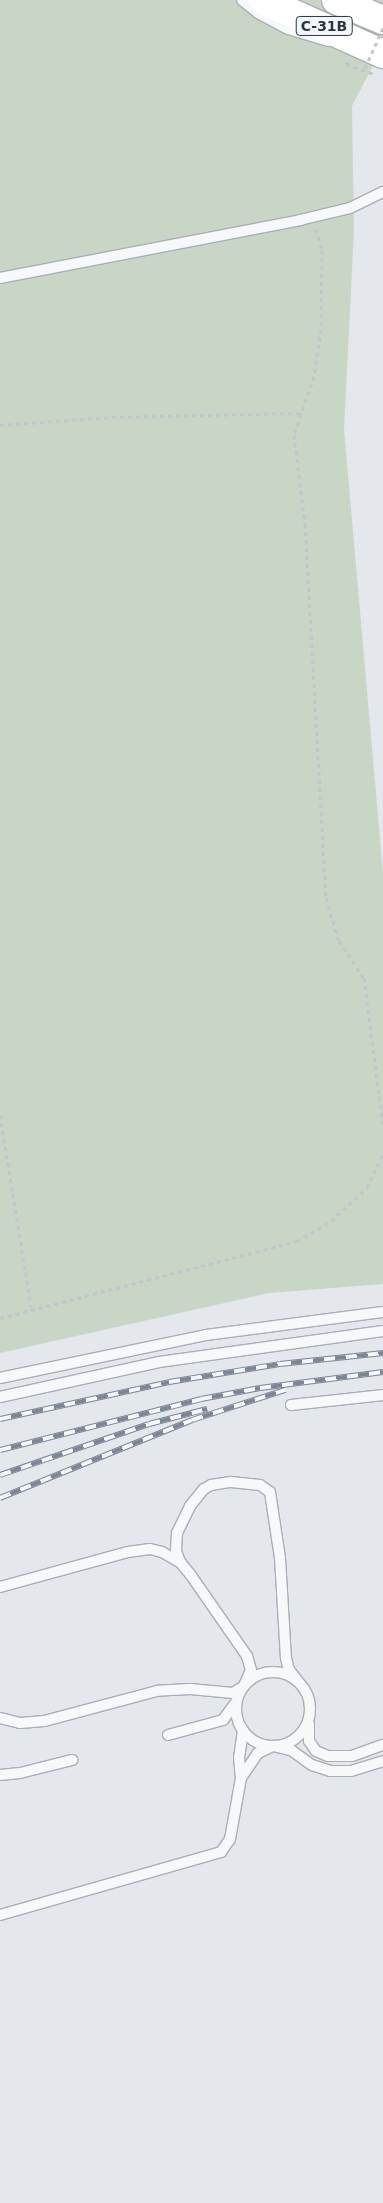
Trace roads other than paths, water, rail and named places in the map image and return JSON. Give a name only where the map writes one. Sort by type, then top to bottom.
[{"type":"highway","name":"C-31B","points":[[263,0],[356,39],[374,61]]},
{"type":"highway","name":"C-31B","points":[[336,0],[383,20]]},
{"type":"lane","points":[[242,0],[269,19],[304,36],[339,42],[356,39]]},
{"type":"lane","points":[[0,278],[312,217],[350,208],[382,192]]},
{"type":"lane","points":[[0,1378],[206,1335],[383,1312]]},
{"type":"lane","points":[[0,1397],[198,1355],[383,1331]]},
{"type":"lane","points":[[291,1405],[383,1395]]},
{"type":"lane","points":[[168,1735],[223,1720],[232,1710],[252,1670],[247,1656],[181,1563],[176,1552],[177,1532],[190,1506],[204,1490],[231,1482],[260,1485],[270,1492],[280,1558],[286,1658],[289,1670],[306,1692],[310,1717],[309,1741],[322,1754],[343,1757],[383,1745]]},
{"type":"lane","points":[[0,1587],[139,1549],[162,1552],[181,1563]]},
{"type":"lane","points":[[0,1718],[32,1723],[157,1691],[190,1689],[228,1694],[258,1676],[275,1672],[298,1682]]},
{"type":"lane","points":[[0,1915],[222,1852],[230,1839],[241,1778],[239,1758],[243,1730],[236,1708],[238,1696]]},
{"type":"lane","points":[[241,1778],[258,1753],[297,1738],[310,1717]]},
{"type":"lane","points":[[243,1730],[261,1744],[291,1750],[312,1765],[330,1772],[351,1771],[383,1761]]},
{"type":"lane","points":[[0,1775],[20,1773],[72,1760]]},
{"type":"railway","points":[[0,1419],[169,1382],[280,1364],[383,1353]]},
{"type":"railway","points":[[0,1450],[201,1399],[260,1388],[383,1372]]},
{"type":"railway","points":[[0,1498],[192,1420],[285,1390]]},
{"type":"railway","points":[[0,1475],[149,1424],[207,1409]]}]
